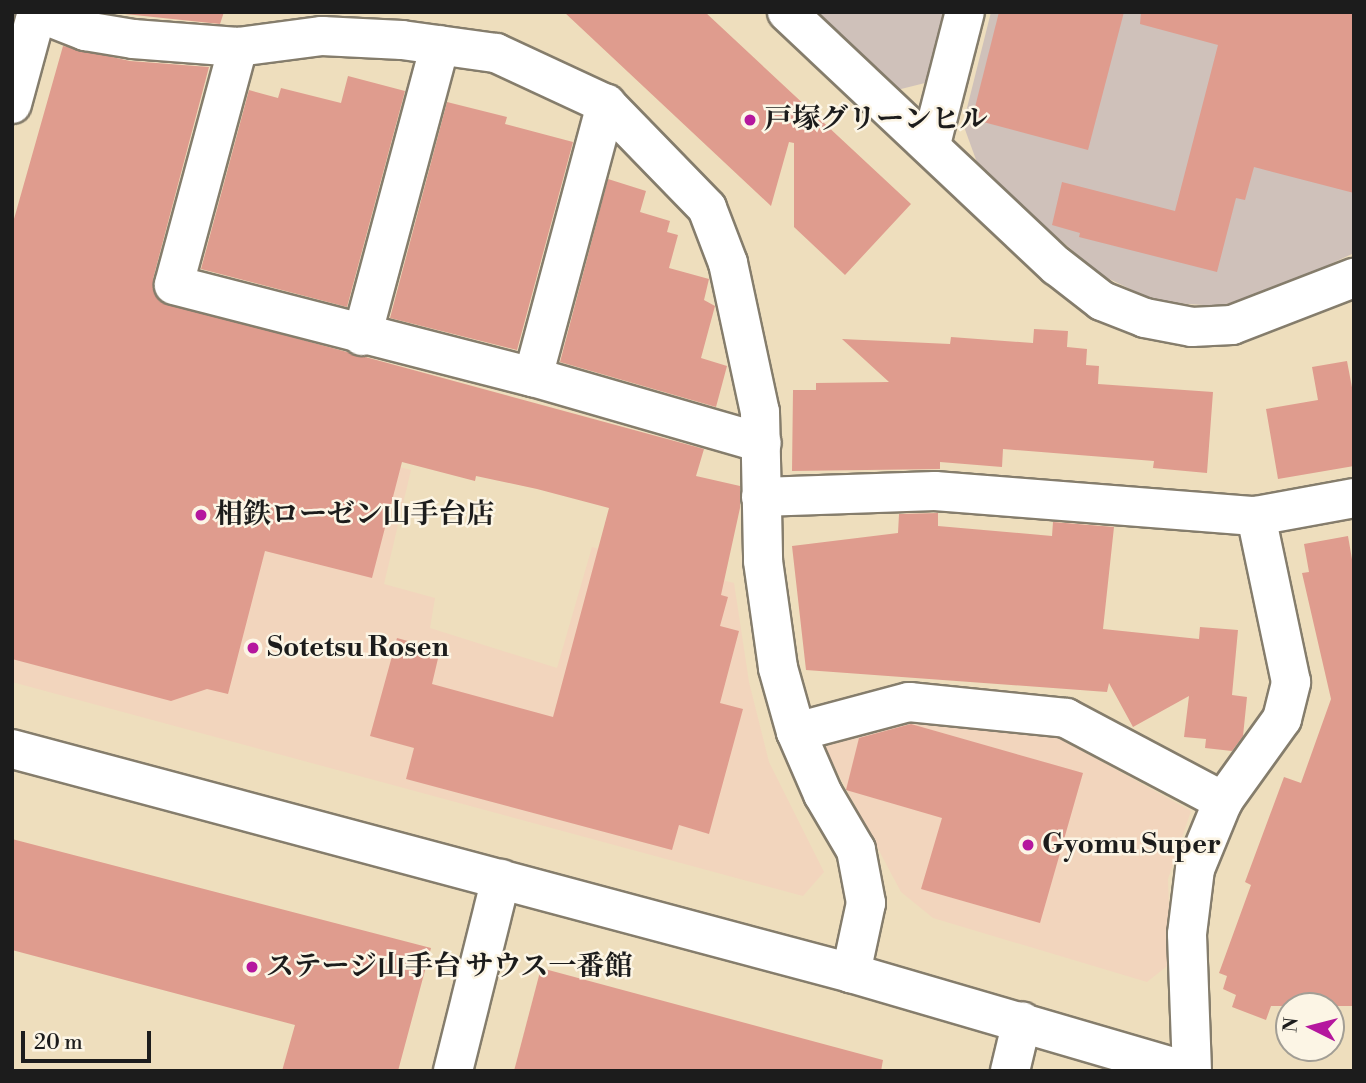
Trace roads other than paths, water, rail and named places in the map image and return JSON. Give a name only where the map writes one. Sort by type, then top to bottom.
[{"type":"street","points":[[12,104],[37,12],[85,31],[238,47],[321,36],[440,45],[496,53],[606,104],[707,208],[729,263],[761,412],[763,561],[778,668],[796,732],[823,794],[856,850],[866,903],[851,973]]},
{"type":"street","points":[[787,12],[1079,284],[1102,301],[1145,318],[1192,327],[1231,325],[1354,278]]},
{"type":"street","points":[[931,144],[965,12]]},
{"type":"street","points":[[362,336],[440,45]]},
{"type":"street","points":[[238,47],[174,285],[362,336],[533,377],[762,443]]},
{"type":"street","points":[[533,377],[606,104]]},
{"type":"street","points":[[761,497],[935,491],[1256,516],[1354,498]]},
{"type":"street","points":[[12,749],[851,973],[1190,1071],[1189,921],[1195,869],[1223,800],[1282,719],[1291,682],[1256,516]]},
{"type":"street","points":[[796,732],[909,702],[1066,718],[1223,800]]},
{"type":"street","points":[[453,1071],[501,879]]},
{"type":"street","points":[[1010,1071],[1021,1021]]},
{"type":"place","name":"戸塚グリーンヒル","points":[[750,120]]},
{"type":"place","name":"相鉄ローゼン山手台店","points":[[201,515]]},
{"type":"place","name":"Sotetsu Rosen","points":[[253,648]]},
{"type":"place","name":"Gyomu Super","points":[[1028,845]]},
{"type":"place","name":"ステージ山手台 サウス一番館","points":[[252,967]]}]
